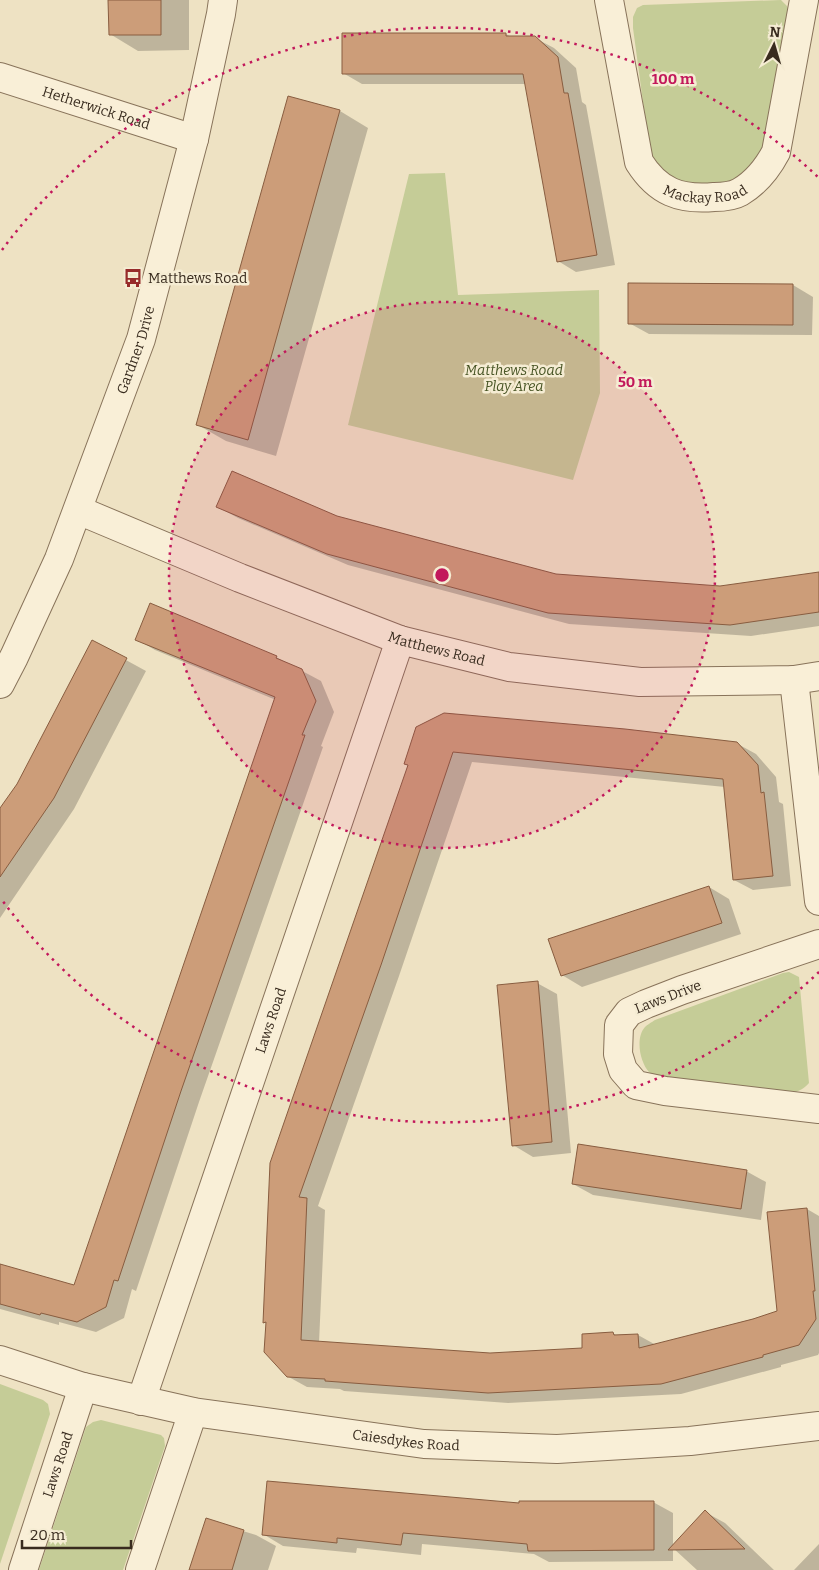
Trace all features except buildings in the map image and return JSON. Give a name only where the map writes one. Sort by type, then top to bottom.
[{"type":"street","name":"Gardner Drive","points":[[0,684],[59,559],[141,339],[194,139],[222,14],[223,0]]},
{"type":"street","name":"Mackay Road","points":[[609,0],[639,162],[646,174],[656,183],[671,192],[688,198],[722,197],[739,193],[754,183],[766,170],[776,152],[804,0]]},
{"type":"street","name":"Hetherwick Road","points":[[0,77],[194,139]]},
{"type":"street","name":"Matthews Road","points":[[78,510],[240,578],[400,640],[510,667],[640,682],[807,678]]},
{"type":"street","name":"Laws Road","points":[[141,1401],[400,640]]},
{"type":"street","points":[[807,678],[819,901]]},
{"type":"street","name":"Laws Drive","points":[[819,944],[682,990],[629,1012],[619,1025],[618,1054],[623,1070],[636,1085],[665,1092],[819,1109]]},
{"type":"street","name":"Caiesdykes Road","points":[[0,1360],[83,1387],[193,1412],[424,1444],[557,1449],[690,1441],[819,1426]]},
{"type":"street","name":"Laws Road","points":[[23,1570],[83,1387]]},
{"type":"street","points":[[140,1570],[193,1412]]},
{"type":"green space","points":[[781,0],[787,6],[790,15],[765,154],[730,188],[670,182],[650,154],[633,28],[633,17],[637,8],[643,5]]},
{"type":"green space","name":"Matthews Road Play Area","points":[[445,173],[458,295],[599,290],[600,393],[573,480],[348,425],[409,174]]},
{"type":"green space","points":[[789,972],[799,977],[809,1083],[799,1091],[792,1093],[663,1080],[650,1073],[646,1068],[641,1056],[640,1037],[645,1027],[655,1020]]},
{"type":"green space","points":[[0,1384],[43,1400],[48,1404],[50,1414],[0,1564]]},
{"type":"green space","points":[[101,1420],[161,1435],[164,1438],[165,1446],[123,1570],[39,1570],[86,1427],[93,1422]]},
{"type":"place","name":"Matthews Road","points":[[133,278]]}]
